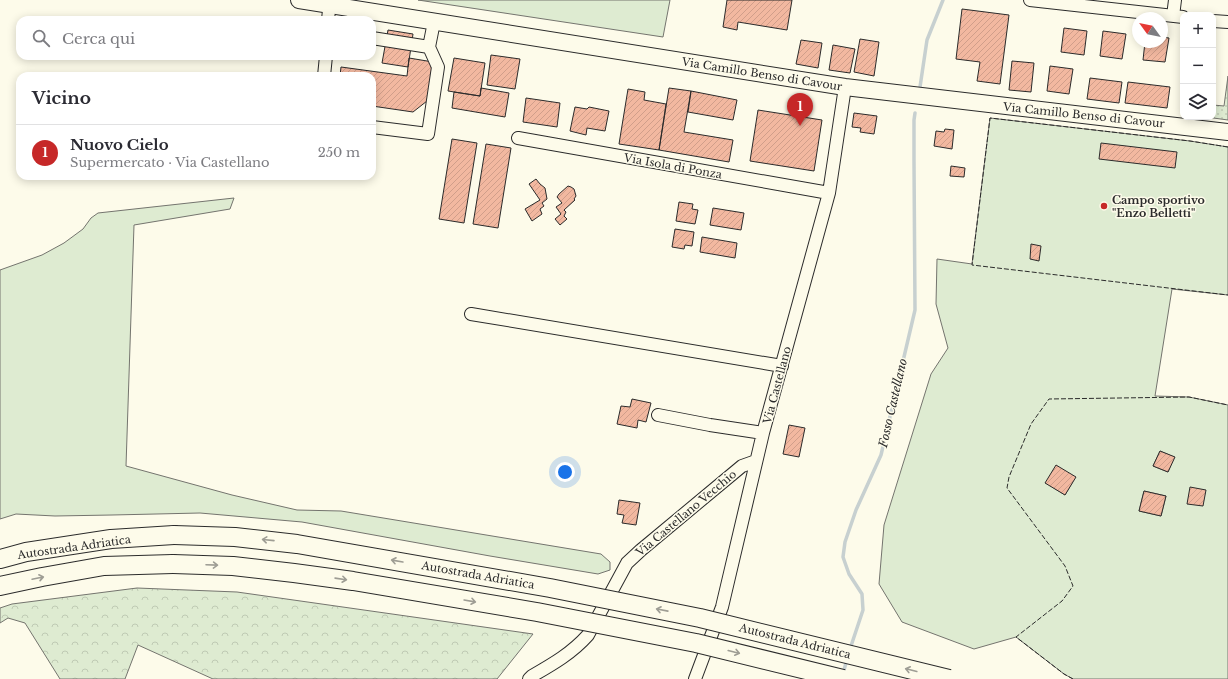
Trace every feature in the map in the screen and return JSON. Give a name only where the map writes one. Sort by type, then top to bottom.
[{"type":"highway","name":"Autostrada Adriatica","points":[[0,559],[26,552],[111,539],[174,535],[235,537],[297,544],[550,588],[700,618],[949,679]]},
{"type":"highway","points":[[0,586],[104,566],[173,564],[233,566],[353,581],[537,612],[696,643],[843,679]]},
{"type":"main road","name":"Via Camillo Benso di Cavour","points":[[299,0],[353,15],[365,16]]},
{"type":"main road","name":"Via Camillo Benso di Cavour","points":[[376,17],[434,22],[845,87],[1228,132]]},
{"type":"street","points":[[1030,0],[1091,3],[1178,17],[1174,0]]},
{"type":"street","points":[[1216,21],[1228,22]]},
{"type":"street","points":[[376,128],[428,134],[438,67],[429,47],[434,22]]},
{"type":"street","points":[[376,39],[429,47]]},
{"type":"street","points":[[324,72],[326,60]]},
{"type":"street","name":"Via Castellano","points":[[695,679],[722,607],[756,460],[829,193],[845,87]]},
{"type":"street","name":"Via Isola di Ponza","points":[[518,138],[829,193]]},
{"type":"street","points":[[471,314],[782,366]]},
{"type":"street","points":[[658,415],[763,433]]},
{"type":"street","name":"Via Castellano Vecchio","points":[[529,679],[562,659],[588,635],[627,563],[742,466],[756,460]]},
{"type":"green space","points":[[418,0],[670,0],[663,37]]},
{"type":"green space","points":[[1228,76],[1228,120],[1216,118],[1216,105],[1224,106]]},
{"type":"green space","points":[[990,118],[1190,141],[1228,147],[1228,295],[1172,289],[1155,396],[1189,397],[1228,405],[1228,679],[1073,679],[1064,674],[1016,637],[974,649],[902,622],[879,584],[884,525],[931,374],[948,348],[936,304],[937,259],[972,264]],"holes":[[[1160,451],[1174,457],[1168,472],[1153,466]],[[1046,483],[1072,483],[1065,495]],[[1144,491],[1166,496],[1161,516],[1139,511]]]},
{"type":"green space","points":[[234,198],[230,209],[134,225],[126,466],[232,495],[297,510],[341,511],[601,554],[610,562],[610,570],[598,574],[302,522],[200,513],[55,516],[16,514],[0,519],[0,270],[42,255],[64,243],[83,229],[91,218],[98,213]]},
{"type":"green space","points":[[137,588],[237,592],[533,634],[497,679],[213,679],[138,645],[125,679],[60,679],[25,623],[8,618],[0,623],[0,608],[12,604]]},
{"type":"building","points":[[727,0],[792,0],[787,30],[738,22],[737,30],[723,27]]},
{"type":"building","points":[[962,9],[1009,15],[1000,84],[977,81],[980,62],[956,59]]},
{"type":"building","points":[[1064,28],[1087,31],[1084,55],[1061,52]]},
{"type":"building","points":[[388,30],[413,34],[408,67],[382,63]]},
{"type":"building","points":[[1103,31],[1126,34],[1122,59],[1100,56]]},
{"type":"building","points":[[860,39],[879,42],[874,76],[854,72]]},
{"type":"building","points":[[801,40],[822,43],[818,68],[796,64]]},
{"type":"building","points":[[833,45],[855,49],[850,73],[829,70]]},
{"type":"building","points":[[1144,48],[1167,48],[1165,62],[1143,60]]},
{"type":"building","points":[[491,55],[520,59],[515,89],[487,85]]},
{"type":"building","points":[[409,58],[433,62],[427,101],[413,112],[376,107],[376,72],[340,72],[341,67],[407,76]]},
{"type":"building","points":[[454,58],[485,63],[480,96],[448,91]]},
{"type":"building","points":[[1012,61],[1034,63],[1031,92],[1009,90]]},
{"type":"building","points":[[1050,66],[1073,69],[1069,94],[1047,91]]},
{"type":"building","points":[[1090,78],[1122,82],[1119,103],[1087,99]]},
{"type":"building","points":[[1128,82],[1170,87],[1167,108],[1125,103]]},
{"type":"building","points":[[481,88],[509,93],[505,117],[452,108],[454,92],[480,96]]},
{"type":"building","points":[[669,88],[691,91],[684,132],[733,140],[729,162],[659,150]]},
{"type":"building","points":[[628,89],[645,92],[644,100],[666,104],[659,150],[619,144]]},
{"type":"building","points":[[691,91],[737,100],[733,120],[688,112]]},
{"type":"building","points":[[526,98],[560,103],[557,127],[523,122]]},
{"type":"building","points":[[575,107],[587,109],[589,107],[609,111],[605,131],[587,128],[586,135],[570,131]]},
{"type":"building","points":[[758,110],[822,120],[814,171],[750,161]]},
{"type":"building","points":[[854,113],[877,116],[874,134],[860,132],[861,128],[852,127]]},
{"type":"building","points":[[945,129],[954,130],[952,149],[934,146],[936,131],[944,132]]},
{"type":"building","points":[[452,139],[477,143],[464,223],[439,219]]},
{"type":"building","points":[[1101,143],[1177,152],[1175,168],[1099,159]]},
{"type":"building","points":[[486,144],[511,148],[498,228],[473,224]]},
{"type":"building","points":[[951,166],[965,168],[964,177],[950,176]]},
{"type":"building","points":[[536,179],[545,188],[547,199],[542,203],[544,206],[540,209],[542,214],[532,221],[525,209],[540,200],[529,184]]},
{"type":"building","points":[[568,186],[574,189],[576,196],[574,199],[575,200],[564,210],[566,212],[564,216],[567,219],[560,225],[555,219],[561,214],[556,207],[562,203],[557,197]]},
{"type":"building","points":[[679,202],[693,204],[692,209],[698,210],[695,224],[676,221]]},
{"type":"building","points":[[713,208],[744,213],[741,230],[710,225]]},
{"type":"building","points":[[675,229],[694,232],[692,246],[685,245],[684,249],[672,247]]},
{"type":"building","points":[[702,237],[737,243],[735,258],[700,252]]},
{"type":"building","points":[[1031,244],[1041,246],[1039,261],[1030,259]]},
{"type":"building","points":[[632,399],[651,403],[646,422],[638,420],[637,428],[617,424],[621,406],[630,407]]},
{"type":"building","points":[[789,425],[805,428],[799,457],[783,454]]},
{"type":"building","points":[[1160,451],[1175,457],[1168,472],[1153,466]]},
{"type":"building","points":[[1056,465],[1076,477],[1065,495],[1045,483]]},
{"type":"building","points":[[1190,487],[1206,490],[1203,506],[1187,504]]},
{"type":"building","points":[[1144,491],[1166,496],[1161,516],[1139,511]]},
{"type":"building","points":[[619,500],[640,503],[636,525],[622,523],[624,515],[617,514]]},
{"type":"waterway","name":"Fosso Castellano","points":[[920,87],[927,40],[943,0]]},
{"type":"waterway","name":"Fosso Castellano","points":[[850,649],[863,610],[862,594],[849,574],[843,557],[845,542],[856,510],[881,455],[915,310],[915,113]]},
{"type":"waterway","name":"Fosso Castellano","points":[[843,674],[847,659]]},
{"type":"fence","points":[[1228,147],[1190,141],[990,118],[972,265],[1228,295]]},
{"type":"fence","points":[[1073,679],[1064,674],[1016,637],[1062,601],[1073,586],[1065,566],[1007,488],[1009,477],[1031,424],[1049,399],[1189,397],[1228,405]]},
{"type":"place","name":"Nuovo Cielo","points":[[800,126]]},
{"type":"place","name":"Campo sportivo \"Enzo Belletti\"","points":[[1104,206]]}]
